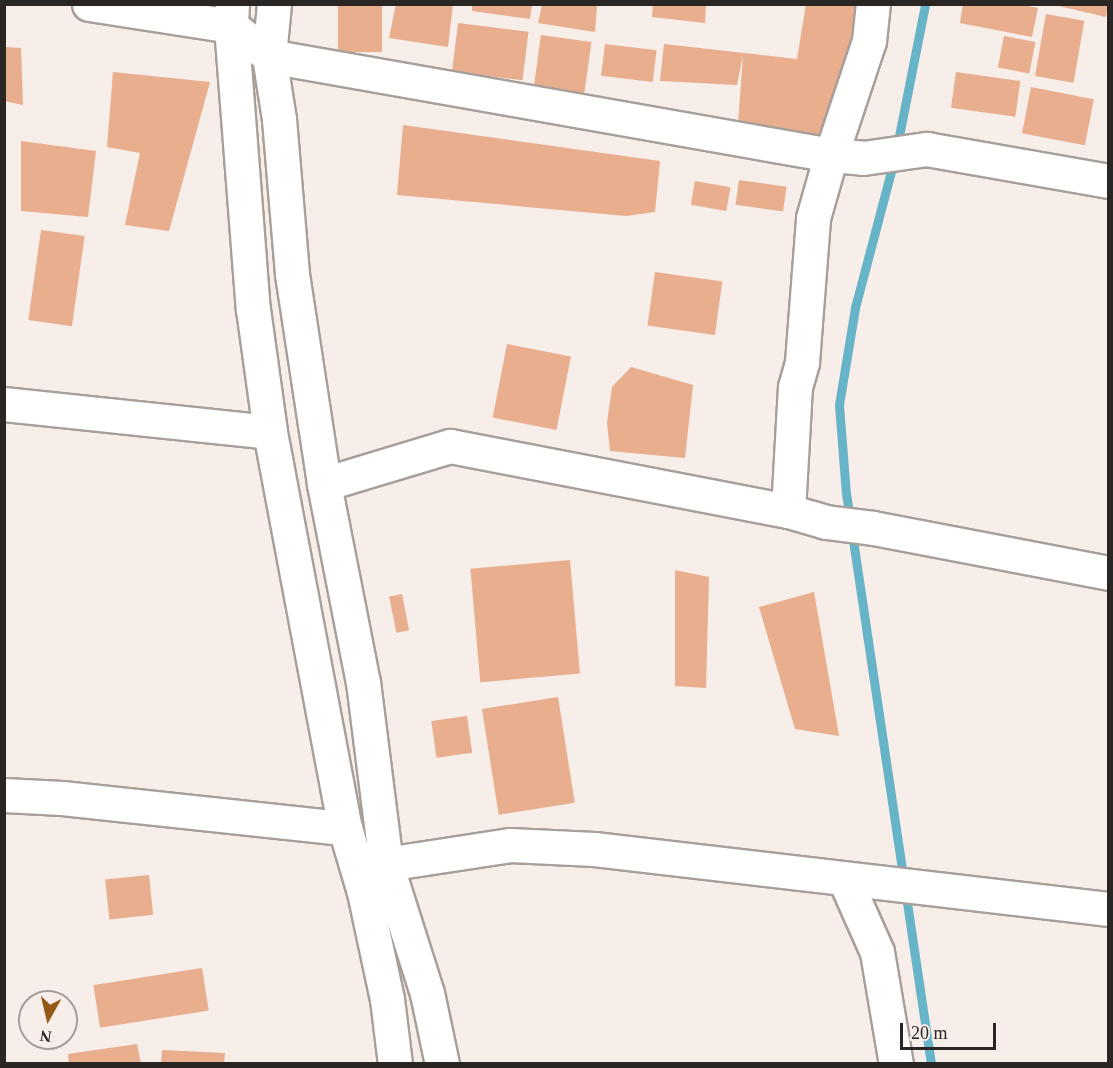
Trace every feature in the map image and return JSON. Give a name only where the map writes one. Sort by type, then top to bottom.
[{"type":"street","points":[[89,4],[231,15],[269,56],[831,155],[863,158],[927,149],[1108,181]]},
{"type":"street","points":[[274,4],[269,56],[279,119],[292,274],[324,484],[363,682],[386,864],[427,993],[442,1064]]},
{"type":"street","points":[[788,511],[795,387],[802,362],[813,218],[831,155],[870,41],[873,4]]},
{"type":"street","points":[[231,15],[253,309],[270,432],[345,828],[364,892],[387,999],[395,1064]]},
{"type":"street","points":[[4,404],[270,432]]},
{"type":"street","points":[[324,484],[450,446],[788,511],[825,522],[873,528],[1108,573]]},
{"type":"street","points":[[4,795],[62,798],[345,828]]},
{"type":"street","points":[[386,864],[520,846],[594,849],[1108,909]]},
{"type":"street","points":[[845,880],[877,952],[896,1064]]},
{"type":"building","points":[[338,4],[382,4],[382,52],[338,52]]},
{"type":"building","points":[[396,4],[453,4],[448,47],[389,38]]},
{"type":"building","points":[[472,4],[532,4],[530,19],[472,11]]},
{"type":"building","points":[[653,4],[706,4],[705,23],[652,17]]},
{"type":"building","points":[[806,4],[857,4],[831,155],[737,138],[743,55],[737,85],[660,81],[664,44],[797,59]]},
{"type":"building","points":[[963,4],[1019,4],[1038,8],[1032,37],[960,23]]},
{"type":"building","points":[[1050,4],[1108,4],[1106,17]]},
{"type":"building","points":[[542,5],[597,6],[595,32],[538,23]]},
{"type":"building","points":[[1046,14],[1084,21],[1073,83],[1035,76]]},
{"type":"building","points":[[458,23],[528,32],[522,80],[452,72]]},
{"type":"building","points":[[541,35],[592,42],[584,98],[533,90]]},
{"type":"building","points":[[1004,36],[1035,42],[1029,74],[998,67]]},
{"type":"building","points":[[605,44],[657,50],[653,82],[601,76]]},
{"type":"building","points":[[4,47],[21,48],[23,105],[4,101]]},
{"type":"building","points":[[113,72],[210,82],[169,231],[125,225],[140,153],[107,147]]},
{"type":"building","points":[[956,72],[1020,81],[1015,117],[951,108]]},
{"type":"building","points":[[1031,87],[1094,99],[1085,145],[1022,133]]},
{"type":"building","points":[[403,125],[660,161],[655,212],[626,216],[397,195]]},
{"type":"building","points":[[21,141],[96,151],[88,217],[21,211]]},
{"type":"building","points":[[739,180],[787,187],[783,211],[736,205]]},
{"type":"building","points":[[695,181],[730,187],[726,211],[691,205]]},
{"type":"building","points":[[41,230],[85,236],[72,326],[28,320]]},
{"type":"building","points":[[655,272],[722,281],[715,335],[647,325]]},
{"type":"building","points":[[507,344],[571,356],[556,430],[493,418]]},
{"type":"building","points":[[631,367],[693,385],[685,458],[610,451],[607,423],[612,387]]},
{"type":"building","points":[[570,560],[580,674],[480,682],[470,569]]},
{"type":"building","points":[[675,570],[709,577],[706,688],[675,686]]},
{"type":"building","points":[[814,592],[839,736],[795,729],[759,607]]},
{"type":"building","points":[[402,594],[409,630],[396,633],[389,596]]},
{"type":"building","points":[[558,697],[575,803],[499,815],[482,709]]},
{"type":"building","points":[[467,716],[472,753],[436,758],[431,721]]},
{"type":"building","points":[[149,875],[153,915],[109,919],[105,880]]},
{"type":"building","points":[[202,968],[209,1010],[100,1028],[93,985]]},
{"type":"building","points":[[137,1044],[141,1064],[69,1064],[68,1054]]},
{"type":"building","points":[[162,1050],[225,1053],[224,1064],[161,1064]]},
{"type":"waterway","points":[[897,146],[925,4]]},
{"type":"waterway","points":[[894,160],[855,308],[839,405],[846,493],[931,1064]]}]
